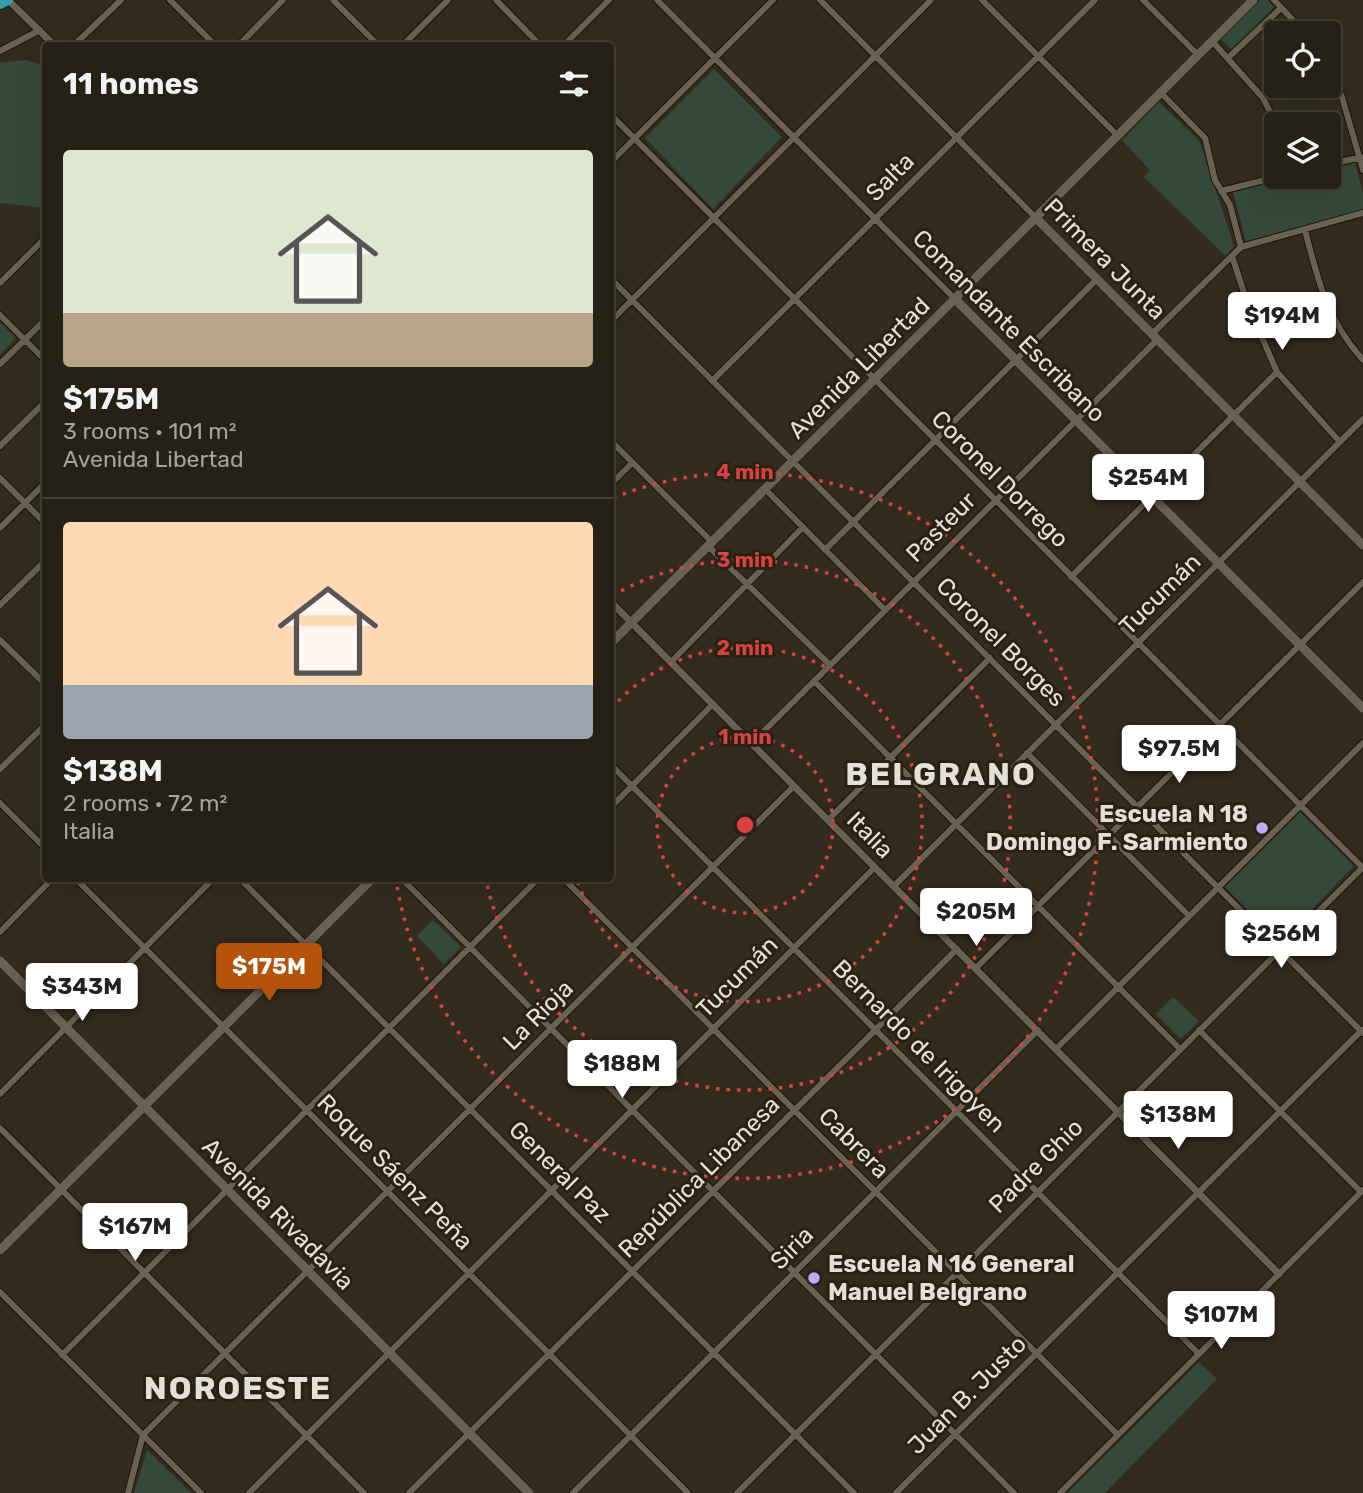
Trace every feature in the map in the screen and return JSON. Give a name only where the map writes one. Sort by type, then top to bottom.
[{"type":"highway","points":[[0,4],[8,0]]},
{"type":"main road","name":"Avenida Libertad","points":[[614,640],[1252,0]]},
{"type":"main road","name":"Primera Junta","points":[[1037,218],[1363,545]]},
{"type":"main road","name":"Comandante Escribano","points":[[955,299],[1363,708]]},
{"type":"main road","points":[[0,1250],[369,882]]},
{"type":"main road","name":"Avenida Rivadavia","points":[[0,961],[529,1493]]},
{"type":"street","points":[[8,0],[51,42]]},
{"type":"street","points":[[77,42],[121,0]]},
{"type":"street","points":[[170,0],[212,42]]},
{"type":"street","points":[[242,42],[284,0]]},
{"type":"street","points":[[333,0],[375,42]]},
{"type":"street","points":[[406,42],[448,0]]},
{"type":"street","points":[[496,0],[537,42]]},
{"type":"street","points":[[567,42],[609,0]]},
{"type":"street","name":"Comandante Escribano","points":[[657,0],[955,299]]},
{"type":"street","points":[[614,159],[772,0]]},
{"type":"street","name":"Primera Junta","points":[[820,0],[1037,218]]},
{"type":"street","points":[[614,318],[931,0]]},
{"type":"street","points":[[982,0],[1118,136]]},
{"type":"street","name":"Salta","points":[[712,380],[1095,0]]},
{"type":"street","points":[[1143,0],[1198,55]]},
{"type":"street","points":[[1273,0],[1293,21]]},
{"type":"street","points":[[1229,57],[1281,8]]},
{"type":"street","points":[[0,51],[40,30]]},
{"type":"street","points":[[1213,41],[1263,97],[1270,112]]},
{"type":"street","points":[[1161,93],[1205,138],[1215,180],[1230,205],[1241,247],[1363,213]]},
{"type":"street","points":[[1341,95],[1363,170]]},
{"type":"street","name":"Coronel Dorrego","points":[[614,119],[1363,868]]},
{"type":"street","points":[[1341,162],[1361,157]]},
{"type":"street","points":[[1222,191],[1264,180]]},
{"type":"street","points":[[1305,230],[1327,306],[1342,335],[1363,360]]},
{"type":"street","points":[[0,283],[42,241]]},
{"type":"street","name":"Pasteur","points":[[752,743],[1076,420],[1241,247]]},
{"type":"street","points":[[1232,256],[1248,305],[1277,372],[1340,442]]},
{"type":"street","points":[[825,550],[1097,279]]},
{"type":"street","name":"Coronel Borges","points":[[614,282],[1362,1031]]},
{"type":"street","points":[[0,315],[42,356]]},
{"type":"street","points":[[0,364],[42,323]]},
{"type":"street","points":[[1071,577],[1277,372]]},
{"type":"street","points":[[0,446],[42,405]]},
{"type":"street","name":"Tucumán","points":[[894,886],[1363,419]]},
{"type":"street","points":[[614,444],[747,584],[830,666]]},
{"type":"street","points":[[614,481],[632,463]]},
{"type":"street","points":[[0,478],[42,520]]},
{"type":"street","points":[[0,528],[42,486]]},
{"type":"street","points":[[765,489],[885,610]]},
{"type":"street","points":[[671,662],[803,527]]},
{"type":"street","points":[[0,605],[42,564]]},
{"type":"street","points":[[976,968],[1363,582]]},
{"type":"street","name":"Italia","points":[[614,605],[1279,1274]]},
{"type":"street","points":[[0,640],[42,681]]},
{"type":"street","points":[[828,820],[990,658]]},
{"type":"street","points":[[814,681],[1180,1049]]},
{"type":"street","points":[[614,804],[713,704]]},
{"type":"street","points":[[0,769],[42,728]]},
{"type":"street","points":[[1056,1049],[1363,743]]},
{"type":"street","points":[[1027,753],[1189,916]]},
{"type":"street","name":"Bernardo de Irigoyen","points":[[614,768],[1199,1354]]},
{"type":"street","name":"La Rioja","points":[[143,1435],[794,786]]},
{"type":"street","points":[[0,803],[42,845]]},
{"type":"street","name":"Tucumán","points":[[249,1493],[875,867]]},
{"type":"street","name":"Padre Ghio","points":[[737,1493],[1363,868]]},
{"type":"street","points":[[0,932],[49,882]]},
{"type":"street","name":"Roque Sáenz Peña","points":[[79,882],[688,1493]]},
{"type":"street","points":[[0,1094],[210,882]]},
{"type":"street","name":"General Paz","points":[[243,882],[854,1493]]},
{"type":"street","points":[[405,882],[1014,1493]]},
{"type":"street","points":[[62,1355],[535,882]]},
{"type":"street","name":"Cabrera","points":[[567,882],[1118,1435]]},
{"type":"street","name":"República Libanesa","points":[[409,1493],[957,949]]},
{"type":"street","name":"Siria","points":[[573,1493],[1038,1030]]},
{"type":"street","points":[[1060,1493],[1362,1191],[1199,1030]]},
{"type":"street","name":"Juan B. Justo","points":[[896,1493],[1362,1031]]},
{"type":"street","points":[[0,1128],[364,1493]]},
{"type":"street","points":[[0,1292],[201,1493]]},
{"type":"street","points":[[128,1493],[143,1435]]},
{"type":"green space","points":[[1260,0],[1267,0],[1274,7],[1232,50],[1221,39]]},
{"type":"green space","points":[[25,60],[42,64],[42,208],[0,203],[0,63]]},
{"type":"green space","points":[[714,69],[782,137],[713,209],[645,138]]},
{"type":"green space","points":[[1159,102],[1200,142],[1234,246],[1226,256],[1144,177],[1150,170],[1122,140]]},
{"type":"green space","points":[[1355,162],[1363,193],[1363,211],[1246,241],[1233,192],[1264,185],[1264,189],[1341,189],[1341,165]]},
{"type":"green space","points":[[0,322],[16,338],[0,355]]},
{"type":"green space","points":[[1300,812],[1354,866],[1280,942],[1225,887]]},
{"type":"green space","points":[[433,920],[461,947],[444,964],[417,936]]},
{"type":"green space","points":[[1173,997],[1199,1021],[1181,1039],[1156,1014]]},
{"type":"green space","points":[[1199,1362],[1217,1379],[1105,1493],[1067,1493]]},
{"type":"green space","points":[[147,1450],[191,1493],[134,1493]]},
{"type":"place","name":"Escuela N 18 Domingo F. Sarmiento","points":[[1262,828]]},
{"type":"place","name":"Escuela N 16 General Manuel Belgrano","points":[[814,1278]]},
{"type":"district","name":"BELGRANO","points":[[941,774]]},
{"type":"district","name":"NOROESTE","points":[[238,1388]]}]
